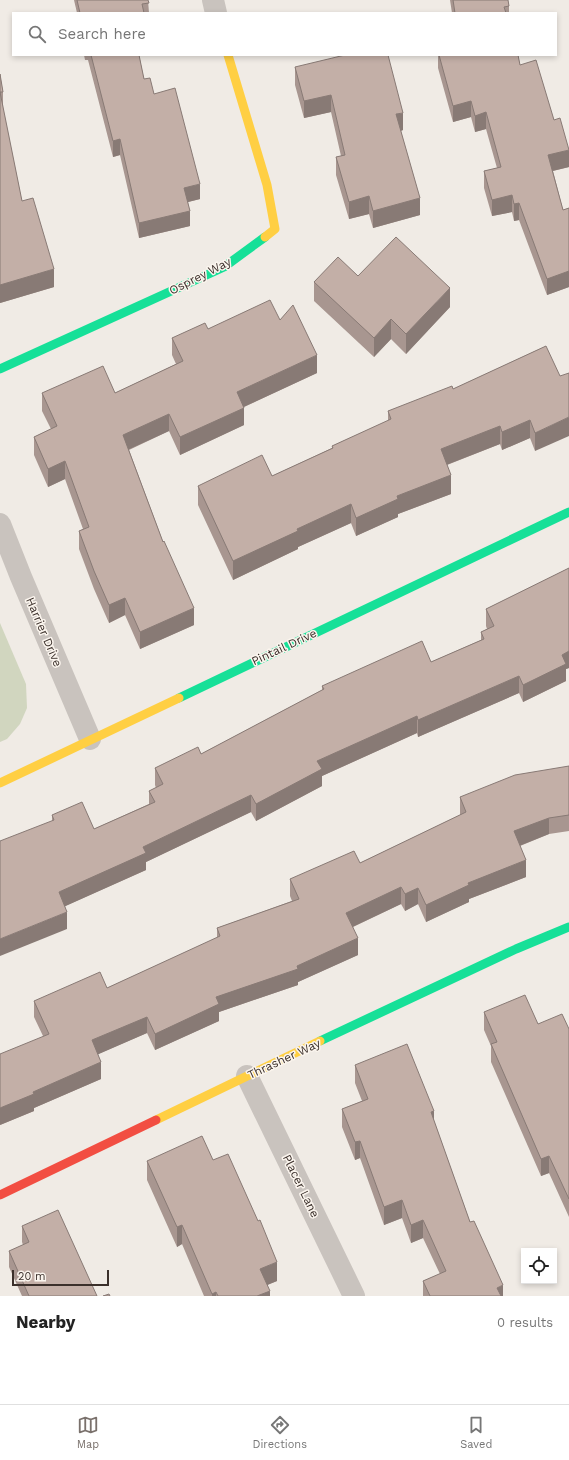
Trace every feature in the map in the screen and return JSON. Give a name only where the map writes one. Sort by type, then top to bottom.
[{"type":"street","points":[[213,0],[216,12]]},
{"type":"street","name":"Osprey Way","points":[[0,369],[224,267],[274,229],[267,184],[228,56]]},
{"type":"street","name":"Pintail Drive","points":[[0,782],[569,512]]},
{"type":"street","name":"Harrier Drive","points":[[0,524],[90,739]]},
{"type":"street","name":"Thrasher Way","points":[[0,1195],[516,949],[569,927]]},
{"type":"street","name":"Placer Lane","points":[[247,1076],[354,1296]]},
{"type":"green space","points":[[0,623],[26,684],[27,708],[20,724],[7,739],[0,742]]},
{"type":"building","points":[[77,0],[148,0],[149,3],[142,4],[144,12],[80,12]]},
{"type":"building","points":[[453,0],[508,0],[509,6],[504,7],[506,12],[455,12]]},
{"type":"building","points":[[91,56],[139,56],[144,79],[150,78],[154,94],[175,88],[200,184],[184,188],[190,211],[139,223],[120,139],[113,141]]},
{"type":"building","points":[[341,56],[388,56],[403,113],[396,114],[420,198],[373,211],[369,196],[349,202],[336,157],[345,155],[331,95],[304,101],[295,67]]},
{"type":"building","points":[[439,56],[518,56],[520,65],[536,60],[554,120],[560,118],[569,150],[548,155],[563,210],[569,208],[569,271],[547,279],[519,203],[514,204],[512,195],[492,200],[484,171],[501,167],[486,112],[475,116],[471,101],[453,106]]},
{"type":"building","points":[[0,74],[3,92],[0,92]]},
{"type":"building","points":[[0,92],[22,201],[33,198],[54,269],[0,285]]},
{"type":"building","points":[[396,237],[450,288],[406,334],[391,319],[374,338],[314,282],[338,257],[358,276]]},
{"type":"building","points":[[270,300],[280,320],[293,305],[317,355],[237,392],[244,408],[180,437],[169,414],[123,435],[163,542],[164,541],[194,608],[140,632],[125,598],[109,605],[94,571],[79,531],[89,527],[65,461],[48,469],[34,437],[57,426],[42,393],[103,366],[115,393],[183,361],[172,338],[205,323],[208,329]]},
{"type":"building","points":[[546,346],[560,376],[569,373],[569,417],[535,433],[530,420],[502,432],[500,426],[441,449],[451,475],[397,496],[398,499],[356,518],[351,504],[297,529],[298,531],[233,561],[198,486],[262,455],[272,476],[391,419],[388,411],[452,386],[453,389]]},
{"type":"building","points":[[569,568],[569,651],[562,655],[566,664],[523,685],[519,676],[418,720],[417,716],[317,761],[322,769],[256,804],[251,795],[143,847],[146,853],[59,892],[67,912],[0,939],[0,841],[54,820],[52,815],[82,802],[94,829],[155,802],[149,791],[163,784],[155,768],[198,747],[201,754],[324,689],[322,686],[422,641],[431,662],[484,639],[481,632],[494,626],[486,609]]},
{"type":"building","points":[[569,766],[569,815],[549,818],[514,831],[526,860],[468,883],[469,885],[426,905],[418,888],[405,894],[401,887],[346,913],[358,938],[297,966],[298,969],[216,997],[219,1004],[155,1034],[147,1017],[92,1040],[101,1062],[33,1092],[34,1094],[0,1108],[0,1054],[49,1034],[34,1001],[100,972],[107,988],[220,936],[217,928],[299,899],[290,879],[354,851],[360,863],[466,812],[460,797],[515,775]]},
{"type":"building","points":[[525,995],[538,1024],[562,1014],[569,1029],[569,1199],[549,1156],[541,1159],[491,1044],[497,1042],[484,1012]]},
{"type":"building","points":[[407,1044],[434,1111],[431,1112],[470,1222],[474,1221],[503,1285],[497,1288],[501,1296],[430,1296],[423,1281],[446,1271],[423,1220],[411,1225],[402,1200],[384,1207],[360,1141],[355,1142],[342,1109],[368,1099],[355,1065]]},
{"type":"building","points":[[202,1136],[213,1160],[228,1154],[258,1221],[260,1220],[277,1262],[260,1269],[270,1291],[257,1296],[218,1296],[216,1292],[212,1294],[182,1225],[177,1227],[147,1161]]},
{"type":"building","points":[[58,1210],[97,1296],[29,1296],[9,1251],[29,1242],[22,1226]]},
{"type":"traffic: fast","points":[[0,369],[224,267],[265,237]]},
{"type":"traffic: fast","points":[[179,698],[569,512]]},
{"type":"traffic: fast","points":[[320,1041],[516,949],[569,927]]},
{"type":"traffic: slow","points":[[228,56],[267,185],[275,229],[265,237]]},
{"type":"traffic: slow","points":[[0,783],[179,698]]},
{"type":"traffic: slow","points":[[156,1120],[320,1041]]},
{"type":"traffic: jam","points":[[0,1195],[156,1120]]}]
